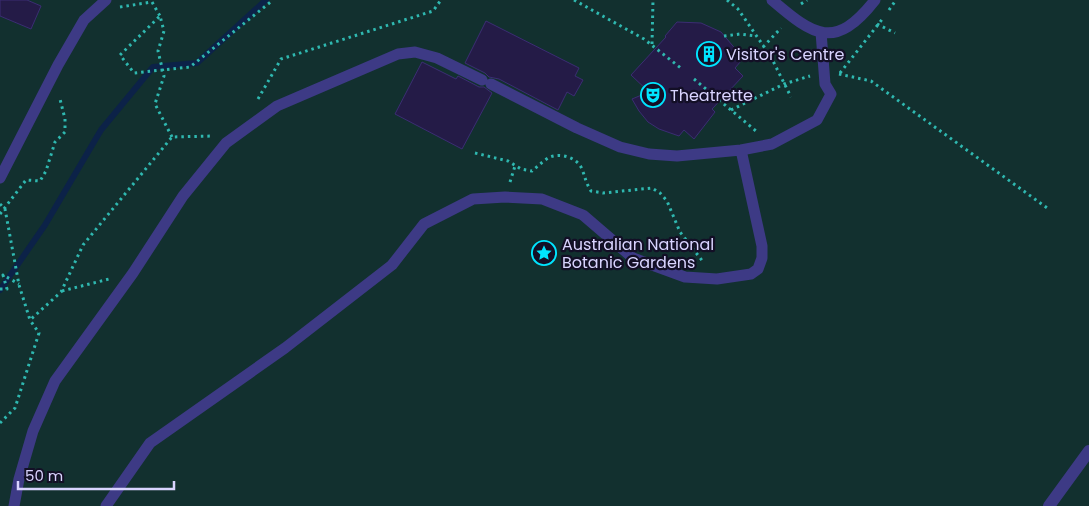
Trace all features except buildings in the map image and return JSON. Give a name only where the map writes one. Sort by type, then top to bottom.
[{"type":"street","points":[[1050,506],[1089,451]]},
{"type":"lane","points":[[0,178],[58,65],[84,20],[106,0]]},
{"type":"lane","points":[[772,0],[808,28],[821,32],[837,32],[849,27],[866,12],[875,0]]},
{"type":"lane","points":[[14,506],[19,479],[33,431],[55,382],[133,273],[183,196],[226,143],[277,106],[398,54],[415,52],[437,58],[577,128],[620,147],[650,154],[677,156],[741,150],[772,144],[816,120],[831,94],[825,84],[821,32]]},
{"type":"lane","points":[[106,506],[150,443],[285,348],[392,265],[424,224],[473,199],[506,197],[542,199],[582,215],[633,258],[685,278],[717,279],[751,274],[758,269],[762,258],[762,246],[741,150]]},
{"type":"path","points":[[115,0],[120,7]]},
{"type":"path","points":[[160,16],[120,55],[134,73],[190,67],[273,0]]},
{"type":"path","points":[[256,103],[281,59],[433,11],[441,0]]},
{"type":"path","points":[[574,0],[644,39],[682,69]]},
{"type":"path","points":[[652,45],[653,0]]},
{"type":"path","points":[[727,0],[738,9],[771,57],[791,97]]},
{"type":"path","points":[[839,74],[896,0]]},
{"type":"path","points":[[120,7],[152,2],[160,16],[164,30],[158,51],[164,76],[155,104],[172,137]]},
{"type":"path","points":[[118,12],[120,7]]},
{"type":"path","points":[[763,47],[784,24]]},
{"type":"path","points":[[724,36],[748,34],[756,36]]},
{"type":"path","points":[[811,68],[812,76]]},
{"type":"path","points":[[730,110],[784,84],[812,76],[839,74],[871,81],[1050,210]]},
{"type":"path","points":[[694,78],[772,144]]},
{"type":"path","points":[[0,214],[26,180],[40,181],[46,171],[55,142],[65,132],[65,119],[60,99],[63,92]]},
{"type":"path","points":[[30,320],[61,292],[83,245],[172,137],[214,136]]},
{"type":"path","points":[[475,153],[508,161],[521,169],[532,170],[548,158],[557,155],[577,160],[591,191],[603,193],[652,188],[660,193],[666,201],[680,232],[717,279]]},
{"type":"path","points":[[0,204],[5,209],[19,284],[30,320],[39,333],[15,408],[0,423]]},
{"type":"path","points":[[61,292],[133,273]]},
{"type":"path","points":[[0,289],[7,289],[3,275],[19,284]]},
{"type":"green space","name":"Australian National Botanic Gardens","points":[[0,0],[1089,0],[1089,506],[0,506]]},
{"type":"waterway","points":[[0,290],[45,225],[101,130],[153,67],[197,63],[266,0]]},
{"type":"place","name":"Visitor's Centre","points":[[709,54]]},
{"type":"place","name":"Theatrette","points":[[653,95]]},
{"type":"place","name":"Australian National Botanic Gardens","points":[[544,253]]}]
